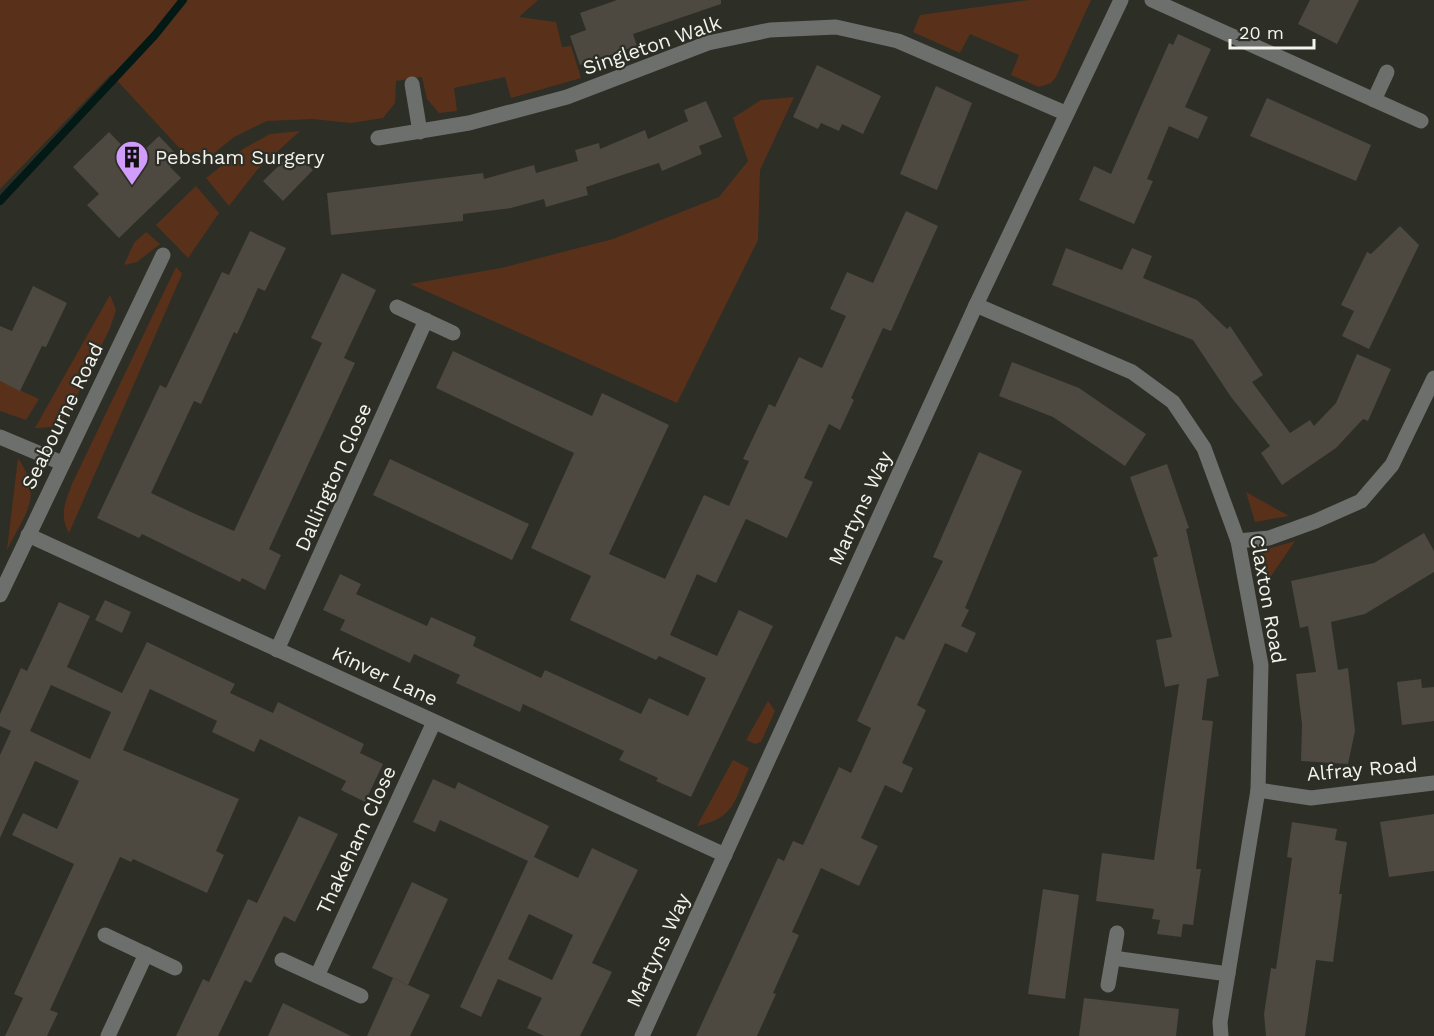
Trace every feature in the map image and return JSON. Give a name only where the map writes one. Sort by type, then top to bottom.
[{"type":"street","name":"Martyns Way","points":[[642,1036],[976,305],[1065,113],[1121,0]]},
{"type":"street","points":[[1152,0],[1421,122]]},
{"type":"street","name":"Singleton Walk","points":[[378,138],[469,123],[567,98],[708,43],[770,30],[836,27],[898,41],[1065,113]]},
{"type":"street","points":[[1374,100],[1387,72]]},
{"type":"street","points":[[412,84],[420,132]]},
{"type":"street","name":"Seabourne Road","points":[[0,595],[163,255]]},
{"type":"street","name":"Claxton Road","points":[[976,305],[1131,372],[1173,402],[1204,448],[1238,541],[1262,665],[1258,790],[1220,1022],[1221,1036]]},
{"type":"street","points":[[397,307],[453,333]]},
{"type":"street","name":"Dallington Close","points":[[277,650],[426,320]]},
{"type":"street","points":[[1238,541],[1269,538],[1361,501],[1392,465],[1434,378]]},
{"type":"street","points":[[0,437],[62,463]]},
{"type":"street","name":"Kinver Lane","points":[[28,535],[725,855]]},
{"type":"street","name":"Thakeham Close","points":[[317,976],[434,722]]},
{"type":"street","name":"Alfray Road","points":[[1258,790],[1311,798],[1434,783]]},
{"type":"street","points":[[1108,985],[1117,933]]},
{"type":"street","points":[[105,935],[175,968]]},
{"type":"street","points":[[108,1036],[146,954]]},
{"type":"street","points":[[1113,958],[1228,974]]},
{"type":"street","points":[[282,960],[361,996]]},
{"type":"shaded area","points":[[0,0],[538,0],[519,17],[556,22],[562,47],[571,46],[581,78],[511,98],[505,77],[454,88],[457,111],[439,113],[427,99],[422,77],[396,81],[395,103],[383,118],[351,123],[312,119],[267,121],[234,137],[197,167],[111,74],[0,189]]},
{"type":"shaded area","points":[[1029,0],[1091,0],[1056,77],[1051,83],[1039,87],[1011,75],[1019,55],[970,34],[960,53],[913,32],[920,15]]},
{"type":"shaded area","points":[[794,97],[760,170],[758,240],[677,403],[410,284],[501,268],[613,239],[719,197],[748,161],[733,118],[761,100]]},
{"type":"shaded area","points":[[300,131],[257,170],[229,206],[206,178],[243,149],[270,134]]},
{"type":"shaded area","points":[[196,186],[219,213],[188,258],[156,225]]},
{"type":"shaded area","points":[[146,232],[160,244],[137,262],[124,265],[134,243]]},
{"type":"shaded area","points":[[176,267],[182,274],[69,533],[64,515],[65,503],[72,484]]},
{"type":"shaded area","points":[[110,295],[116,310],[110,328],[68,414],[52,427],[35,428]]},
{"type":"shaded area","points":[[0,381],[39,399],[26,420],[0,411]]},
{"type":"shaded area","points":[[18,458],[26,472],[31,494],[25,515],[7,550]]},
{"type":"shaded area","points":[[1246,492],[1289,516],[1255,522]]},
{"type":"shaded area","points":[[1295,541],[1267,582],[1261,551]]},
{"type":"shaded area","points":[[768,701],[775,711],[761,742],[755,744],[746,740]]},
{"type":"shaded area","points":[[733,760],[749,768],[736,799],[726,813],[719,818],[697,826]]},
{"type":"building","points":[[617,0],[721,0],[721,4],[633,34],[637,46],[580,65],[570,36],[586,30],[580,13]]},
{"type":"building","points":[[1310,0],[1359,0],[1337,44],[1298,24]]},
{"type":"building","points":[[1178,34],[1211,49],[1185,107],[1208,117],[1198,139],[1169,126],[1147,179],[1153,181],[1134,224],[1079,200],[1094,166],[1111,174],[1169,43],[1173,45]]},
{"type":"building","points":[[817,65],[881,96],[863,134],[842,124],[839,131],[821,123],[818,129],[793,117]]},
{"type":"building","points":[[936,86],[972,103],[937,190],[900,174]]},
{"type":"building","points":[[1267,98],[1371,145],[1356,181],[1250,136]]},
{"type":"building","points":[[706,101],[722,137],[699,146],[702,154],[662,171],[659,163],[586,187],[588,195],[546,207],[544,199],[511,208],[463,214],[463,221],[331,235],[327,193],[483,173],[484,179],[534,165],[536,173],[578,161],[575,150],[599,143],[600,149],[645,130],[648,139],[688,121],[684,110]]},
{"type":"building","name":"Pebsham Surgery","points":[[109,132],[135,159],[159,136],[180,158],[170,167],[181,178],[119,238],[87,205],[99,194],[73,167]]},
{"type":"building","points":[[294,151],[313,170],[283,201],[263,181]]},
{"type":"building","points":[[906,211],[938,226],[891,331],[883,328],[851,398],[854,400],[840,430],[829,424],[804,478],[813,482],[787,538],[746,519],[716,583],[697,574],[670,635],[717,656],[739,610],[773,626],[691,797],[656,781],[658,778],[619,760],[624,751],[523,704],[520,712],[456,683],[460,675],[414,654],[410,663],[340,630],[345,620],[323,610],[340,574],[361,584],[356,594],[427,626],[431,617],[476,637],[473,646],[541,678],[545,670],[641,714],[649,698],[688,716],[706,678],[659,656],[656,660],[570,620],[591,576],[531,548],[574,453],[436,388],[453,351],[592,416],[602,393],[669,425],[609,554],[665,579],[704,495],[729,506],[749,461],[743,459],[769,404],[775,407],[799,357],[822,368],[846,316],[830,309],[847,272],[873,283]]},
{"type":"building","points":[[1400,226],[1419,245],[1369,349],[1342,336],[1354,311],[1341,305],[1367,252],[1371,254]]},
{"type":"building","points":[[250,231],[286,248],[265,291],[258,288],[237,334],[234,332],[201,404],[194,401],[151,493],[193,513],[234,531],[322,343],[311,338],[342,273],[376,290],[344,358],[355,363],[269,549],[281,555],[265,590],[242,578],[240,582],[142,534],[139,538],[97,518],[160,385],[166,388],[222,272],[229,275]]},
{"type":"building","points":[[1066,248],[1122,270],[1132,248],[1152,256],[1143,278],[1197,300],[1227,329],[1230,326],[1263,375],[1252,382],[1290,433],[1310,420],[1314,426],[1336,403],[1357,354],[1391,369],[1368,421],[1363,419],[1336,448],[1282,485],[1261,453],[1270,446],[1231,397],[1193,340],[1052,285]]},
{"type":"building","points":[[33,286],[67,303],[46,347],[42,346],[20,391],[0,381],[0,326],[12,331]]},
{"type":"building","points":[[1012,362],[1079,388],[1146,434],[1125,466],[1053,417],[999,396]]},
{"type":"building","points":[[979,452],[1022,471],[965,608],[969,610],[961,626],[976,633],[967,653],[945,643],[917,705],[926,710],[902,763],[913,768],[902,793],[885,785],[861,838],[878,846],[859,886],[821,868],[792,932],[799,935],[757,1036],[696,1036],[778,858],[784,861],[793,841],[803,845],[839,767],[851,773],[871,728],[857,721],[896,636],[904,640],[943,561],[933,557]]},
{"type":"building","points":[[390,459],[529,524],[512,560],[373,495]]},
{"type":"building","points":[[1167,464],[1189,528],[1186,529],[1219,676],[1207,679],[1202,720],[1213,721],[1196,869],[1201,869],[1193,925],[1183,924],[1181,937],[1157,934],[1160,920],[1152,919],[1154,909],[1096,901],[1102,853],[1154,860],[1179,684],[1165,687],[1156,640],[1172,637],[1153,558],[1158,556],[1130,477]]},
{"type":"building","points":[[1424,533],[1434,551],[1434,572],[1365,614],[1331,622],[1338,670],[1348,668],[1355,731],[1348,764],[1301,761],[1302,724],[1296,674],[1316,672],[1308,626],[1300,628],[1291,581],[1374,563]]},
{"type":"building","points":[[105,600],[131,612],[122,633],[95,620]]},
{"type":"building","points":[[59,602],[90,616],[67,667],[122,693],[147,642],[235,684],[230,693],[273,713],[278,702],[364,744],[360,753],[383,764],[365,802],[341,790],[346,781],[260,739],[254,752],[212,732],[217,721],[150,689],[123,750],[239,799],[216,851],[224,855],[207,893],[133,859],[131,862],[120,857],[50,1010],[58,1013],[47,1036],[5,1036],[23,998],[14,994],[74,864],[12,835],[23,813],[57,829],[79,781],[35,761],[0,838],[0,755],[11,731],[0,726],[0,714],[21,668],[27,671]],"holes":[[[51,685],[111,712],[90,759],[30,731]]]},
{"type":"building","points":[[1421,679],[1422,688],[1434,687],[1434,721],[1402,725],[1397,682]]},
{"type":"building","points":[[433,779],[455,789],[458,782],[549,826],[534,857],[578,878],[592,848],[638,870],[592,963],[612,972],[580,1036],[544,1036],[527,1028],[542,998],[498,979],[481,1017],[460,1007],[528,861],[440,820],[435,832],[413,822]],"holes":[[[529,914],[573,935],[552,980],[508,959]]]},
{"type":"building","points":[[1434,814],[1434,871],[1389,877],[1380,822]]},
{"type":"building","points":[[299,816],[338,834],[295,922],[284,916],[251,983],[245,980],[218,1036],[176,1036],[203,979],[209,982],[248,899],[257,903]]},
{"type":"building","points":[[1292,822],[1337,829],[1335,840],[1347,842],[1339,894],[1342,894],[1333,962],[1316,960],[1305,1036],[1266,1036],[1264,1014],[1271,968],[1276,969],[1292,858],[1287,857]]},
{"type":"building","points":[[412,882],[448,899],[408,985],[372,968]]},
{"type":"building","points":[[1043,889],[1079,895],[1065,999],[1028,994]]},
{"type":"building","points":[[393,978],[430,995],[410,1036],[367,1036]]},
{"type":"building","points":[[1084,998],[1179,1009],[1176,1036],[1079,1036]]},
{"type":"building","points":[[283,1003],[351,1036],[268,1036]]},
{"type":"waterway","points":[[0,201],[155,35],[183,0]]},
{"type":"place","name":"Pebsham Surgery","points":[[132,186]]}]
